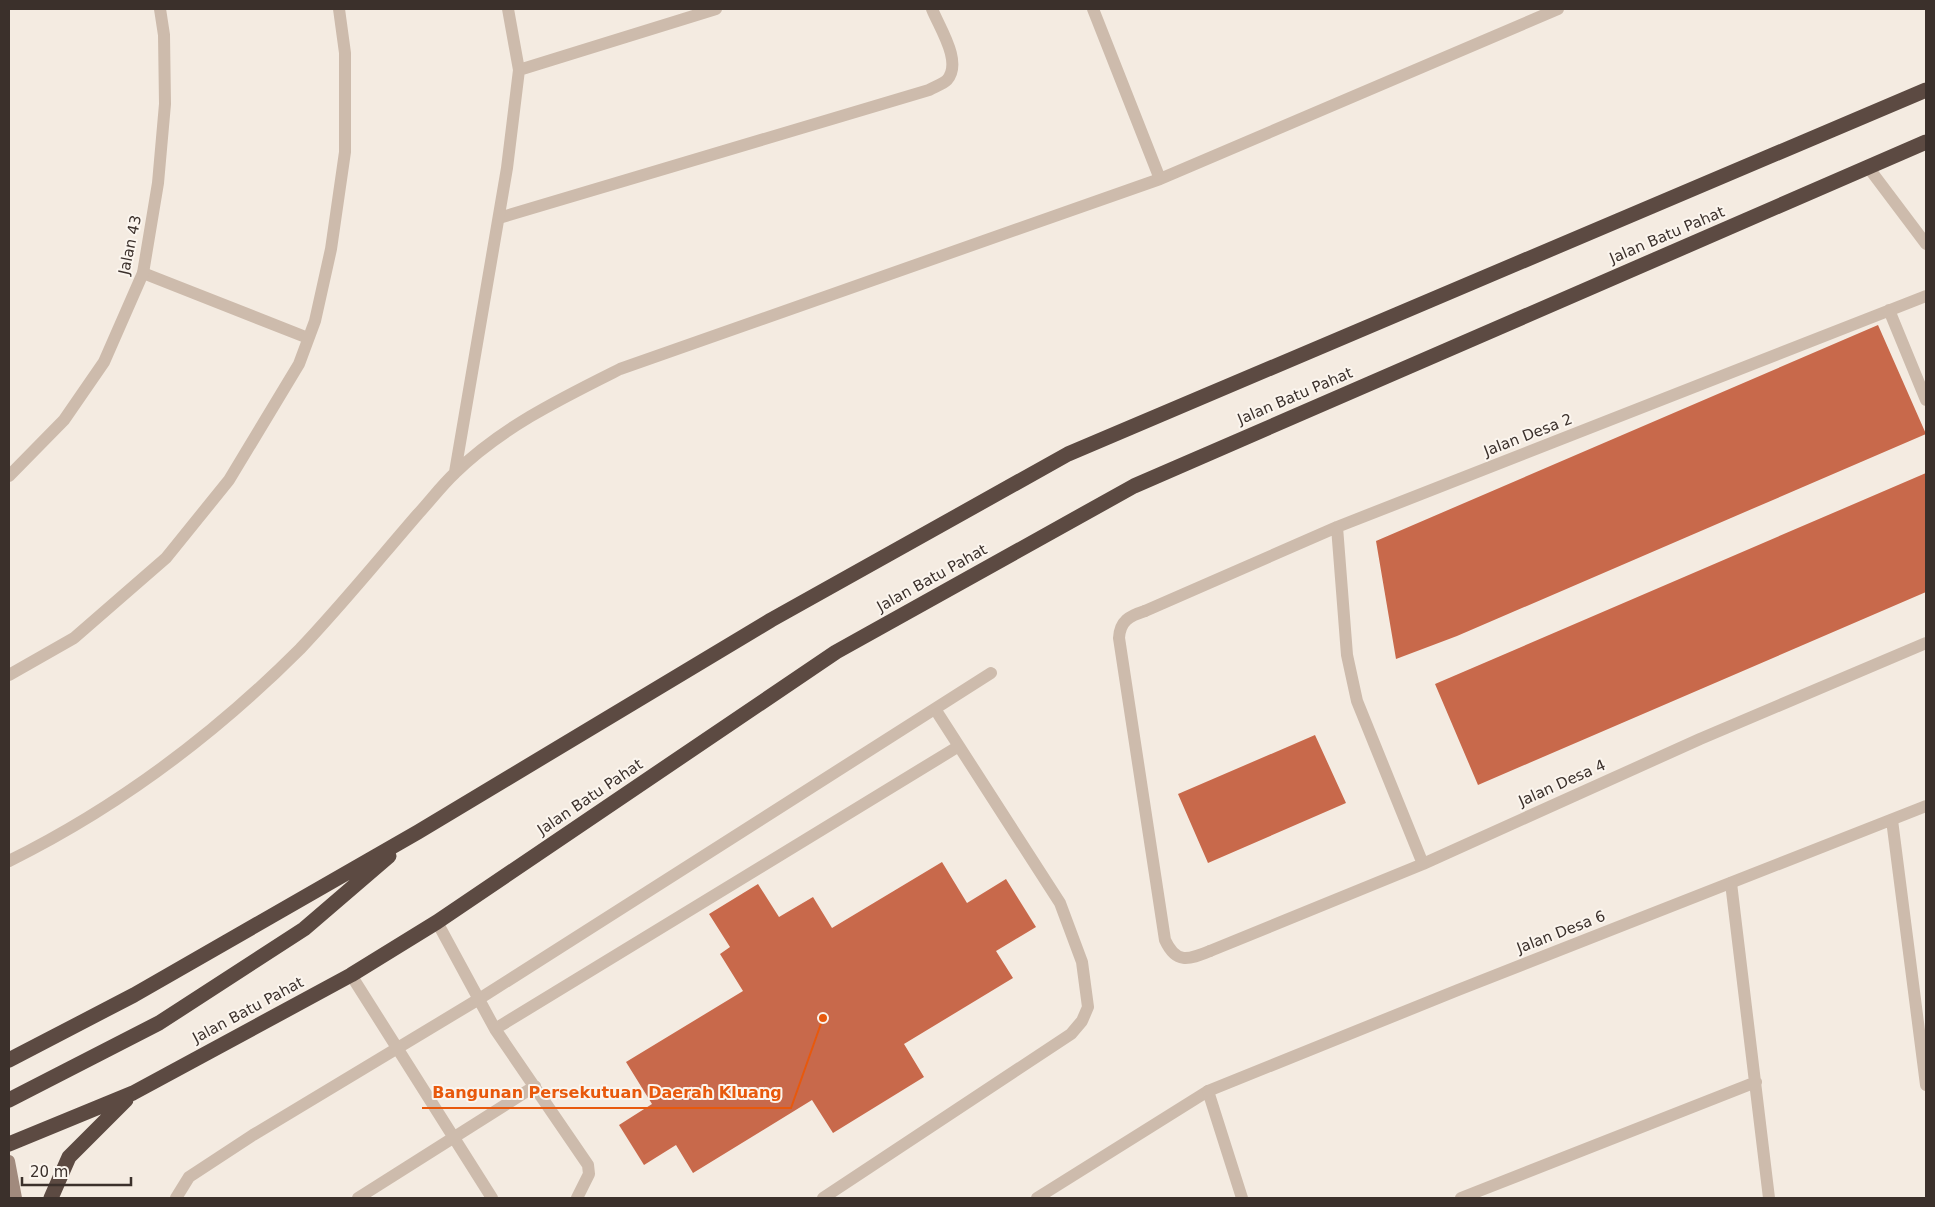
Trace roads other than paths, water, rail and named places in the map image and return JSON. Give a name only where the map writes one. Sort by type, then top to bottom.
[{"type":"highway","points":[[9,1060],[134,995],[418,832],[770,620],[1068,454],[1926,90]]},
{"type":"highway","name":"Jalan Batu Pahat","points":[[9,1144],[133,1094],[351,975],[437,922],[836,652],[1134,486],[1926,142]]},
{"type":"highway","points":[[1897,154],[1926,156]]},
{"type":"highway","points":[[9,1100],[159,1023],[296,934],[418,832]]},
{"type":"highway","points":[[50,1198],[69,1157],[133,1094]]},
{"type":"street","name":"Jalan 43","points":[[9,476],[64,420],[104,362],[143,272],[158,184],[165,104],[164,35],[160,9]]},
{"type":"street","points":[[9,675],[74,638],[166,558],[229,480],[299,364],[315,321],[331,249],[344,152],[345,53],[339,9]]},
{"type":"street","points":[[455,472],[499,218],[519,70],[508,9]]},
{"type":"street","points":[[519,70],[716,9]]},
{"type":"street","points":[[499,218],[929,90],[946,80],[952,70],[953,59],[932,9]]},
{"type":"street","points":[[9,861],[62,835],[134,787],[228,717],[301,648],[455,472],[513,427],[620,369],[1160,178],[1558,9]]},
{"type":"street","points":[[1097,10],[1160,178]]},
{"type":"street","points":[[1868,167],[1926,244]]},
{"type":"street","points":[[143,272],[308,338]]},
{"type":"street","name":"Jalan Desa 2","points":[[1210,950],[1195,957],[1182,958],[1171,952],[1165,940],[1119,638],[1124,620],[1337,527],[1926,296]]},
{"type":"street","points":[[1889,310],[1926,400]]},
{"type":"street","points":[[1337,527],[1347,655],[1357,701],[1423,864]]},
{"type":"street","name":"Jalan Desa 4","points":[[1210,950],[1423,864],[1700,739],[1926,643]]},
{"type":"street","points":[[176,1198],[189,1177],[253,1135],[479,999],[991,673]]},
{"type":"street","points":[[824,1198],[1071,1034],[1082,1021],[1088,1007],[1082,962],[1060,903],[935,709]]},
{"type":"street","points":[[495,1029],[959,746]]},
{"type":"street","name":"Jalan Desa 6","points":[[1037,1198],[1208,1091],[1458,990],[1926,806]]},
{"type":"street","points":[[1892,820],[1926,1085]]},
{"type":"street","points":[[1731,883],[1769,1198]]},
{"type":"street","points":[[437,922],[495,1029],[588,1165],[589,1174],[577,1198]]},
{"type":"street","points":[[351,975],[492,1198]]},
{"type":"street","points":[[1461,1198],[1756,1082]]},
{"type":"street","points":[[358,1198],[535,1086]]},
{"type":"street","points":[[1208,1091],[1242,1198]]},
{"type":"street","points":[[9,1161],[16,1198]]},
{"type":"place","name":"Bangunan Persekutuan Daerah Kluang","points":[[823,1018]]}]
